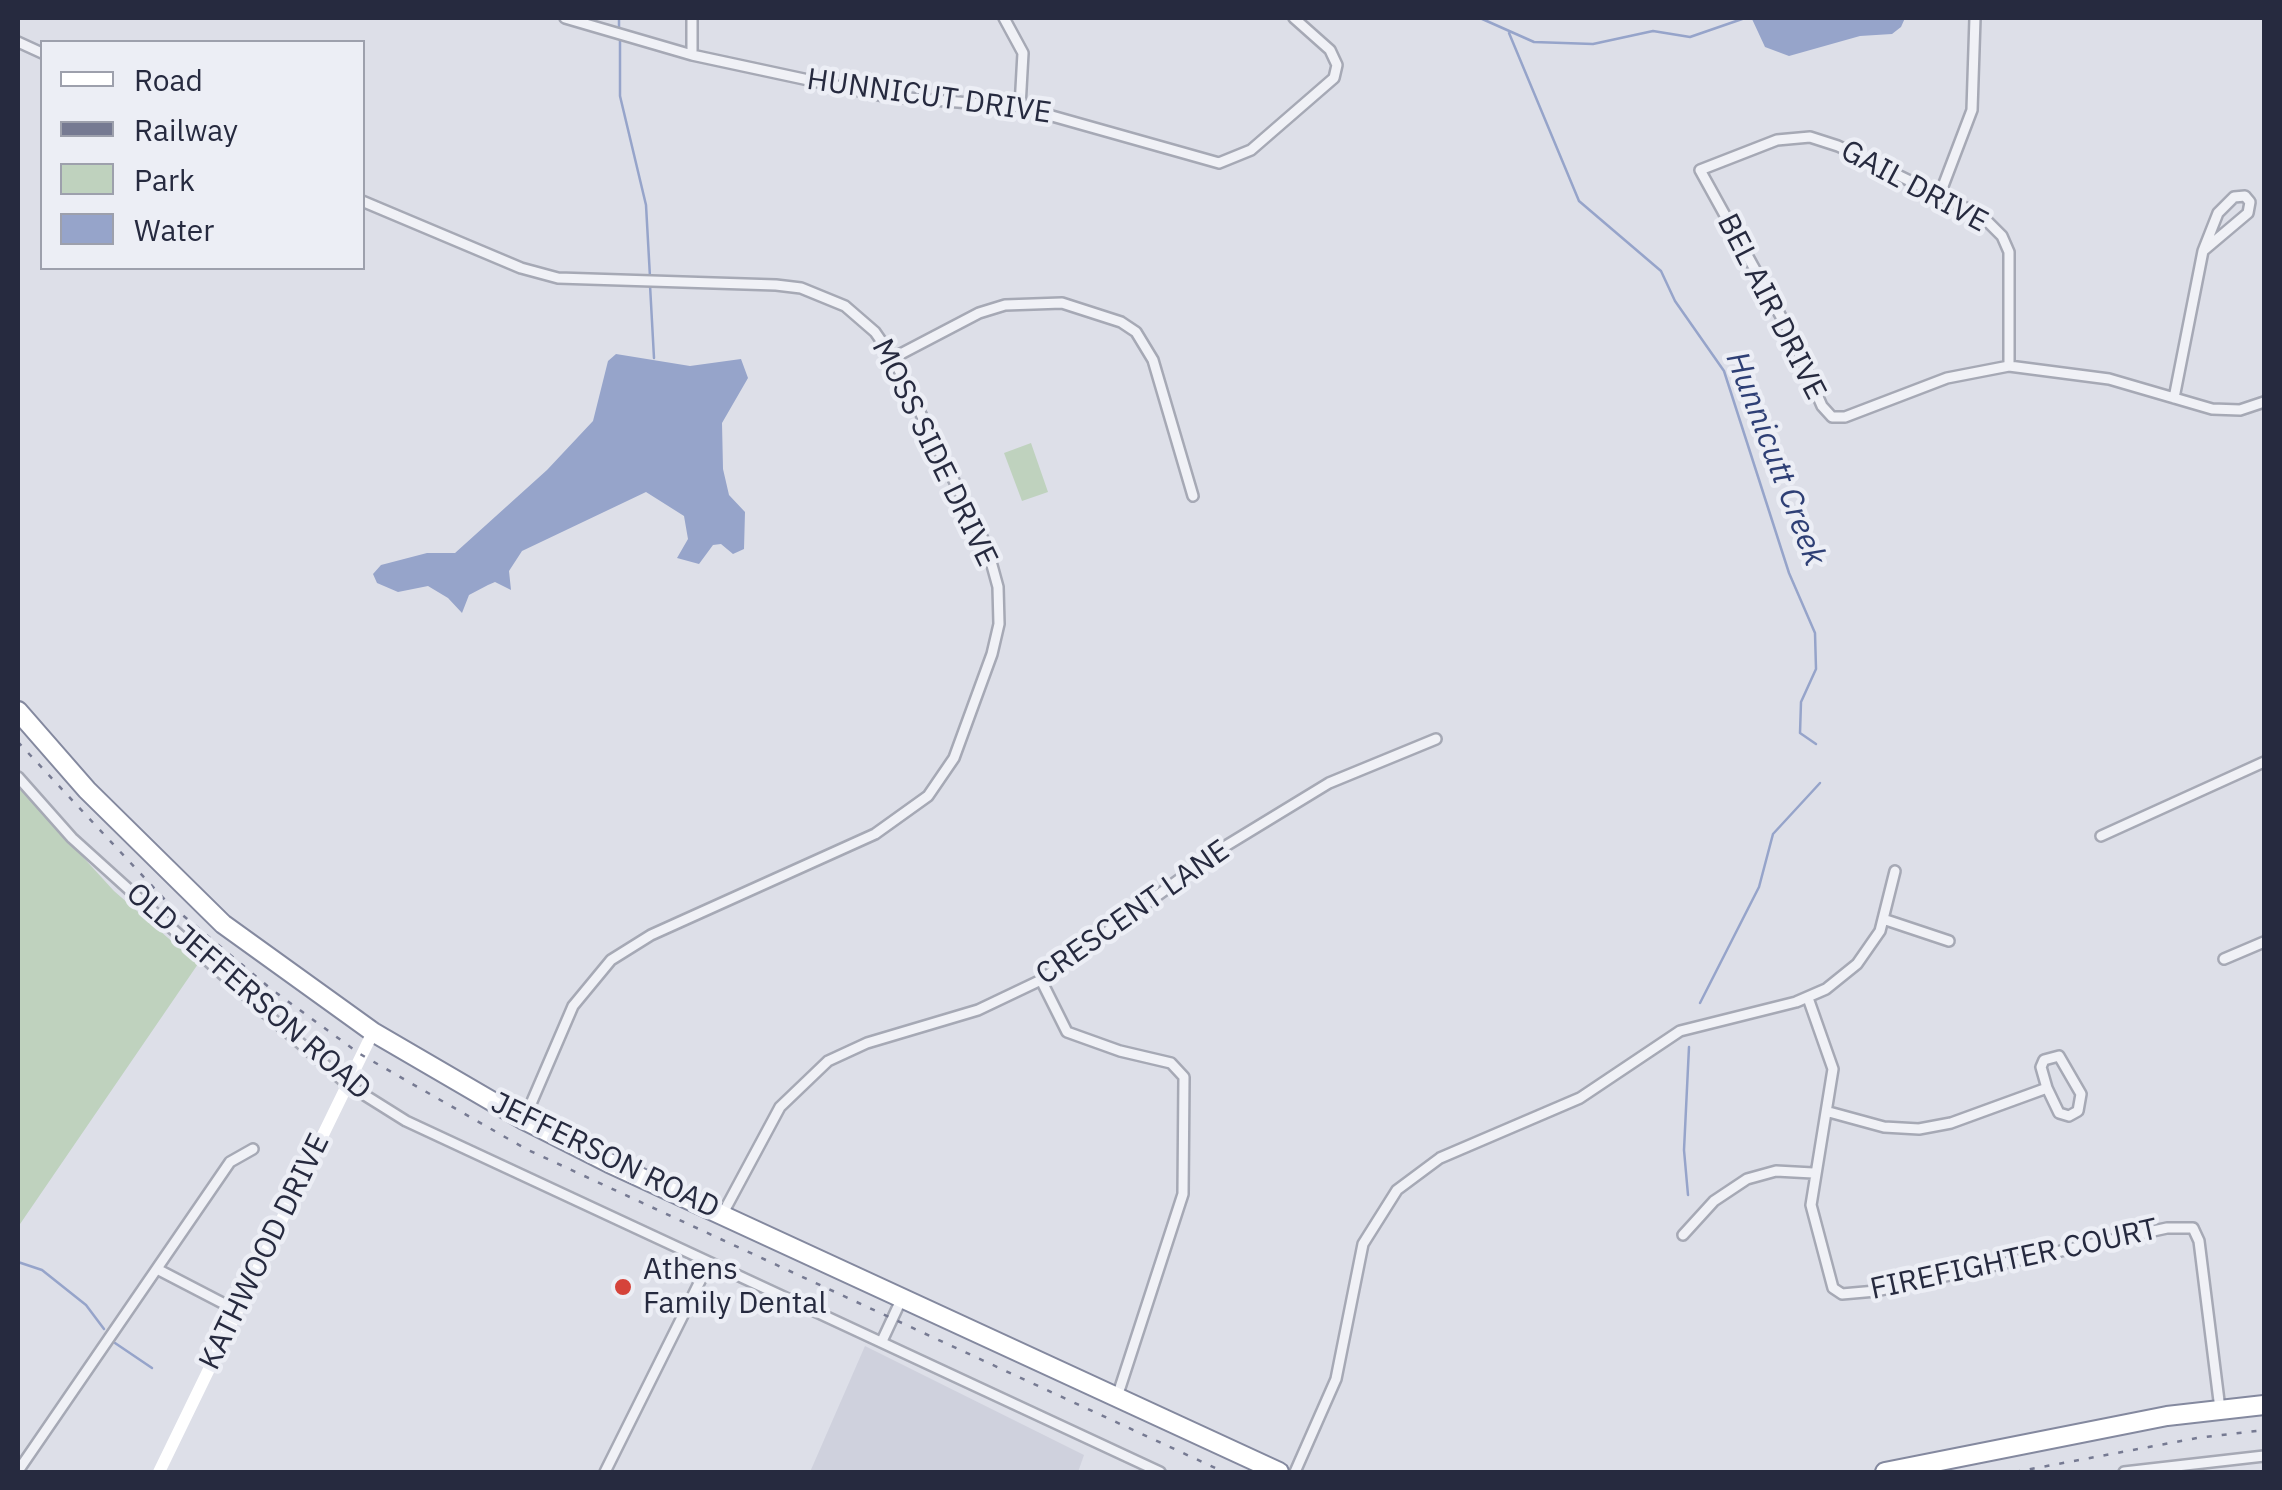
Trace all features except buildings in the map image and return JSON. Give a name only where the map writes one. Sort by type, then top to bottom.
[{"type":"highway","name":"JEFFERSON ROAD","points":[[18,711],[88,790],[223,924],[372,1032],[524,1120],[1279,1472]]},
{"type":"highway","points":[[1885,1472],[1948,1467],[2220,1409],[2264,1405]]},
{"type":"street","name":"HUNNICUT DRIVE","points":[[564,18],[692,55],[883,96],[1020,107],[1218,163],[1251,150],[1328,86],[1337,72],[1335,58],[1294,18]]},
{"type":"street","points":[[692,18],[692,55]]},
{"type":"street","points":[[1004,18],[1023,53],[1020,107]]},
{"type":"street","points":[[1940,194],[1972,110],[1975,18]]},
{"type":"street","name":"GAIL DRIVE","points":[[1700,170],[1777,140],[1810,137],[1982,216],[2006,244],[2010,273],[2009,366]]},
{"type":"street","name":"BEL AIR DRIVE","points":[[1700,170],[1790,333],[1822,406],[1832,417],[1840,418],[1946,378],[2009,366],[2109,379],[2222,410],[2264,402]]},
{"type":"street","points":[[2174,398],[2203,251],[2224,206],[2234,197],[2244,196],[2250,202],[2248,213],[2203,251]]},
{"type":"street","name":"MOSS SIDE DRIVE","points":[[365,202],[521,268],[558,278],[801,288],[845,306],[861,318],[893,358],[987,547],[998,588],[998,624],[992,654],[954,758],[928,796],[897,822],[651,935],[611,960],[573,1006],[524,1120]]},
{"type":"street","points":[[893,358],[979,312],[1005,305],[1062,303],[1122,322],[1136,332],[1153,360],[1193,496]]},
{"type":"street","name":"CRESCENT LANE","points":[[722,1214],[780,1107],[828,1061],[866,1043],[978,1010],[1041,980],[1224,848],[1314,792],[1357,768],[1436,739]]},
{"type":"street","points":[[2101,836],[2264,762]]},
{"type":"street","name":"OLD JEFFERSON ROAD","points":[[18,777],[130,892],[347,1084],[436,1138],[1160,1472]]},
{"type":"street","points":[[1295,1472],[1336,1379],[1363,1244],[1383,1205],[1410,1176],[1440,1158],[1567,1105],[1680,1031],[1808,998],[1857,964],[1886,920],[1895,871]]},
{"type":"street","points":[[1886,920],[1949,942]]},
{"type":"street","points":[[2224,959],[2264,942]]},
{"type":"street","points":[[1041,980],[1067,1032],[1120,1051],[1171,1063],[1184,1077],[1183,1194],[1117,1397]]},
{"type":"street","name":"FIREFIGHTER COURT","points":[[1808,998],[1830,1055],[1833,1084],[1813,1173],[1814,1221],[1830,1283],[1842,1294],[1906,1286],[2167,1228],[2192,1228],[2200,1241],[2220,1409]]},
{"type":"street","name":"KATHWOOD DRIVE","points":[[159,1472],[372,1032]]},
{"type":"street","points":[[2059,1056],[2080,1094],[2078,1112],[2069,1116],[2059,1112],[2046,1088],[2041,1067],[2044,1060],[2059,1056]]},
{"type":"street","points":[[1829,1112],[1884,1128],[1919,1129],[1951,1122],[2046,1088]]},
{"type":"street","points":[[18,1471],[230,1162],[253,1149]]},
{"type":"street","points":[[1682,1235],[1714,1201],[1747,1180],[1776,1172],[1813,1173]]},
{"type":"street","points":[[605,1472],[709,1263]]},
{"type":"street","points":[[157,1270],[236,1310]]},
{"type":"street","points":[[882,1341],[903,1296]]},
{"type":"street","points":[[2124,1472],[2264,1456]]},
{"type":"shaded area","points":[[865,1346],[1084,1455],[1078,1472],[810,1472]]},
{"type":"green space","points":[[1031,443],[1048,492],[1022,501],[1004,453]]},
{"type":"green space","points":[[18,786],[114,891],[198,964],[18,1227]]},
{"type":"water","points":[[1905,18],[1892,34],[1860,36],[1789,56],[1765,47],[1752,19]]},
{"type":"water","points":[[616,354],[690,366],[741,359],[748,378],[722,423],[723,469],[729,495],[745,512],[744,549],[733,554],[721,544],[713,545],[699,564],[677,558],[688,539],[684,516],[646,492],[522,551],[509,571],[511,590],[495,582],[488,585],[469,595],[462,613],[448,598],[428,586],[398,592],[377,583],[373,574],[381,565],[427,553],[455,553],[547,470],[593,421],[608,361]]},
{"type":"waterway","points":[[619,18],[619,30]]},
{"type":"waterway","points":[[1480,18],[1534,42],[1593,44],[1653,31],[1690,37],[1745,18]]},
{"type":"waterway","name":"Hunnicutt Creek","points":[[1509,33],[1579,201],[1661,271],[1675,301],[1724,371],[1789,573],[1815,633],[1816,669],[1801,702],[1800,733],[1816,744]]},
{"type":"waterway","points":[[620,38],[620,96],[646,205],[650,277]]},
{"type":"waterway","points":[[650,285],[654,358]]},
{"type":"waterway","name":"Hunnicutt Creek","points":[[1700,1003],[1759,887],[1773,834],[1820,783]]},
{"type":"waterway","name":"Hunnicutt Creek","points":[[1688,1195],[1684,1150],[1689,1047]]},
{"type":"waterway","points":[[18,1262],[42,1270],[86,1305],[104,1329]]},
{"type":"waterway","points":[[115,1343],[152,1368]]},
{"type":"railway","points":[[18,742],[167,902],[271,989],[360,1054],[526,1149],[1224,1472]]},
{"type":"railway","points":[[2015,1472],[2197,1438],[2264,1430]]},
{"type":"place","name":"Athens Family Dental","points":[[623,1287]]}]
